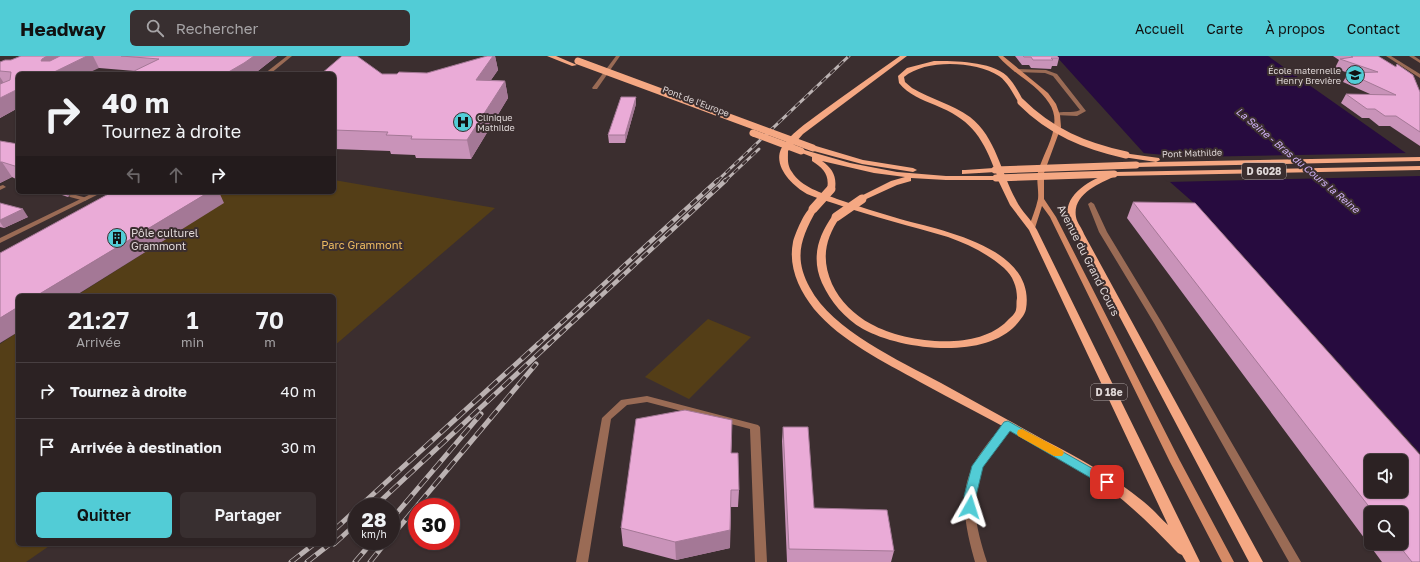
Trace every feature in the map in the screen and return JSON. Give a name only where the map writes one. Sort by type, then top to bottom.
[{"type":"main road","points":[[550,56],[576,63]]},
{"type":"main road","points":[[565,56],[576,63]]},
{"type":"main road","points":[[904,56],[858,88],[800,132],[789,142],[784,151],[784,165],[789,175],[810,192],[866,212],[953,236],[982,248],[1009,267],[1022,289],[1021,311],[1003,330],[973,342],[954,345],[912,342],[875,330],[859,322],[844,309],[832,295],[823,276],[820,262],[820,250],[826,231],[836,217],[862,198],[894,183],[914,177]]},
{"type":"main road","points":[[948,56],[989,68],[1002,76],[1007,80],[1021,102],[1038,120],[1055,131],[1092,147],[1155,160],[1214,163]]},
{"type":"main road","points":[[1000,56],[1040,88],[1057,114],[1058,127],[1041,173],[1041,199]]},
{"type":"main road","name":"D 18e","points":[[972,64],[942,61],[916,65],[904,71],[902,83],[911,90],[960,114],[976,128],[995,161],[1012,202],[1032,228],[1105,384],[1191,558]]},
{"type":"main road","name":"Pont de l'Europe","points":[[576,63],[801,151],[812,153]]},
{"type":"main road","name":"Pont de l'Europe","points":[[576,63],[812,153]]},
{"type":"main road","points":[[812,153],[880,166],[967,176]]},
{"type":"main road","points":[[812,153],[872,172],[914,177],[967,176]]},
{"type":"main road","points":[[812,153],[829,171],[833,181],[830,189],[800,228],[796,248],[796,264],[800,279],[809,296],[823,314],[869,349],[1095,473],[1140,506],[1191,558]]},
{"type":"main road","name":"Pont Mathilde","points":[[967,176],[1214,163],[1420,159]]},
{"type":"main road","name":"Pont Mathilde","points":[[996,174],[1114,174],[1420,168]]},
{"type":"main road","points":[[1114,174],[1094,183],[1077,195],[1072,205],[1072,216],[1115,300],[1256,562]]},
{"type":"main road","name":"Avenue du Grand Cours","points":[[1032,228],[1041,199]]},
{"type":"main road","name":"Avenue du Grand Cours","points":[[1041,199],[1053,217],[1175,462],[1228,562]]},
{"type":"street","points":[[270,72],[290,56]]},
{"type":"street","points":[[595,88],[618,56]]},
{"type":"street","points":[[1388,56],[1420,76]]},
{"type":"street","points":[[1411,56],[1420,62]]},
{"type":"street","points":[[1017,71],[1046,72],[1055,75],[1083,111],[1077,114],[1057,114]]},
{"type":"street","points":[[0,240],[96,194]]},
{"type":"street","points":[[72,196],[85,199]]},
{"type":"street","points":[[1091,204],[1103,232],[1158,323],[1295,562]]},
{"type":"street","points":[[582,562],[607,418],[624,402],[647,399],[755,427],[761,562]]},
{"type":"street","points":[[981,562],[970,519],[970,496],[978,466],[1008,425]]},
{"type":"green space","name":"Parc Grammont","points":[[336,180],[495,208],[336,344],[336,294],[79,294],[223,203],[186,194],[336,194]]},
{"type":"green space","points":[[708,319],[751,337],[689,399],[645,377]]},
{"type":"green space","points":[[16,333],[16,546],[49,546],[26,562],[0,562],[0,344]]},
{"type":"water","name":"La Seine - Bras du Cours la Reine","points":[[1056,56],[1268,56],[1420,163],[1420,453],[1203,211],[1170,182]]},
{"type":"pier","points":[[1142,153],[1189,157],[1410,153],[1420,160],[1420,176],[1167,182]]},
{"type":"building","points":[[21,56],[47,56],[41,61],[50,61],[60,56],[87,56],[54,72],[16,72],[16,90],[0,98],[0,84],[10,80],[11,72],[0,71],[0,62]]},
{"type":"building","points":[[121,56],[254,56],[228,72],[132,72],[159,59]]},
{"type":"building","points":[[342,56],[357,56],[382,74],[397,74],[399,72],[427,73],[487,56],[493,56],[476,80],[505,81],[467,140],[411,139],[412,136],[386,135],[388,132],[336,130],[336,72],[323,72]]},
{"type":"building","points":[[1023,56],[1057,56],[1059,58],[1051,58],[1053,60],[1033,60],[1031,57]]},
{"type":"building","points":[[1351,56],[1378,56],[1396,67],[1397,64],[1413,75],[1420,92],[1420,132],[1396,116],[1385,116],[1375,109],[1367,109],[1346,94],[1396,95],[1348,73],[1378,72],[1340,59],[1353,57]]},
{"type":"building","points":[[621,97],[636,97],[625,135],[608,135]]},
{"type":"building","points":[[0,141],[16,144],[16,166],[0,162]]},
{"type":"building","name":"Pôle culturel Grammont","points":[[108,194],[206,194],[39,294],[16,294],[16,308],[0,318],[0,253]]},
{"type":"building","points":[[1133,202],[1195,203],[1420,455],[1420,562],[1412,562],[1403,550],[1408,550],[1408,506],[1369,506]]},
{"type":"building","points":[[0,203],[23,209],[0,220]]},
{"type":"building","points":[[685,410],[732,420],[731,453],[738,453],[739,490],[731,490],[730,530],[675,542],[621,528],[636,419]]},
{"type":"building","points":[[783,427],[808,427],[814,508],[887,510],[894,551],[789,549]]},
{"type":"railway","points":[[717,181],[849,56]]},
{"type":"railway","points":[[725,181],[759,149]]},
{"type":"railway","points":[[537,345],[718,180]]},
{"type":"railway","points":[[548,345],[726,180]]},
{"type":"railway","points":[[369,498],[538,344]]},
{"type":"railway","points":[[384,498],[549,344]]},
{"type":"railway","points":[[400,526],[536,364]]},
{"type":"railway","points":[[400,509],[481,414]]},
{"type":"railway","points":[[336,528],[348,517]]},
{"type":"railway","points":[[336,542],[348,531]]},
{"type":"railway","points":[[291,562],[311,546]]},
{"type":"railway","points":[[307,562],[327,546]]},
{"type":"railway","points":[[355,562],[365,550]]},
{"type":"railway","points":[[370,562],[380,550]]},
{"type":"slow traffic","points":[[1022,433],[1058,453]]},
{"type":"place","name":"École maternelle Henry Brevière","points":[[1355,75]]},
{"type":"place","name":"Clinique Mathilde","points":[[463,122]]},
{"type":"place","name":"Pôle culturel Grammont","points":[[117,238]]},
{"type":"route","points":[[970,507],[970,496],[978,466],[1008,425],[1095,473],[1107,482]]}]
